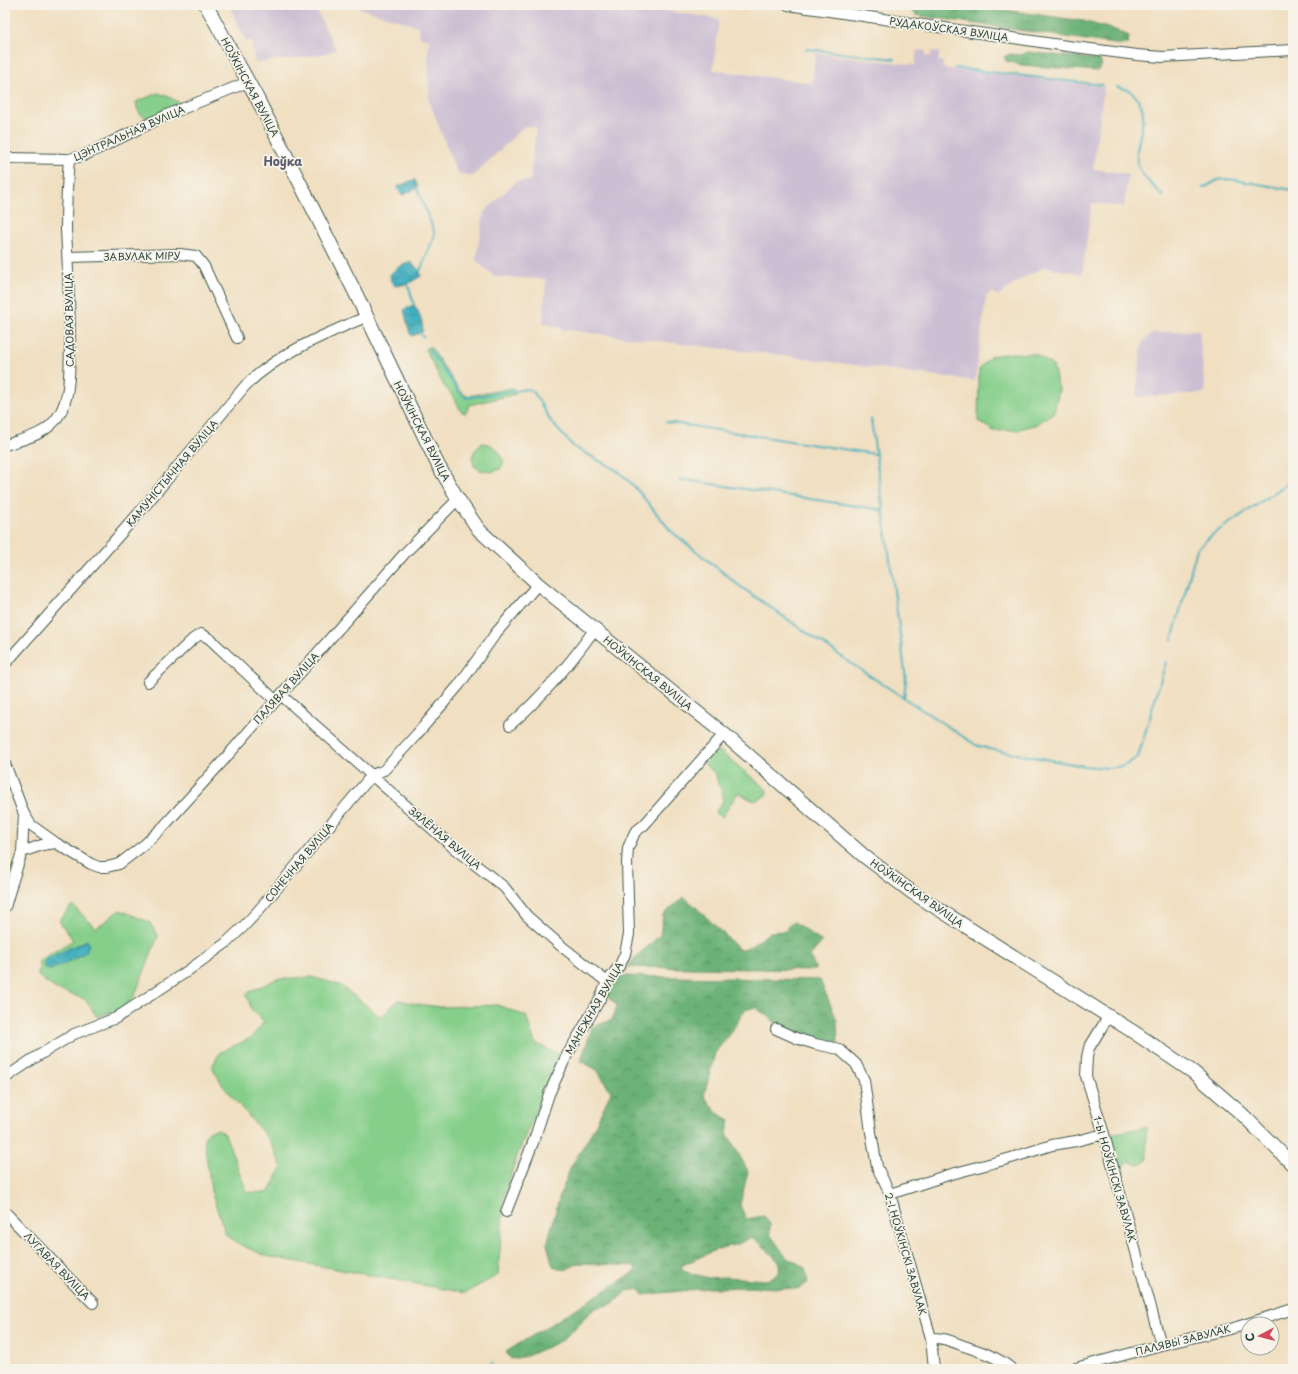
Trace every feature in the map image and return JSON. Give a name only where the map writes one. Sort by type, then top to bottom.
[{"type":"main road","name":"НОЎКІНСКАЯ ВУЛІЦА","points":[[206,5],[248,82],[354,292],[438,465],[458,500],[479,530],[538,584],[724,734],[864,856],[913,893],[1161,1050],[1193,1072],[1242,1115],[1293,1165]]},
{"type":"street","name":"РУДАКОЎСКАЯ ВУЛІЦА","points":[[788,5],[1111,52],[1162,57],[1293,50]]},
{"type":"street","name":"ЦЭНТРАЛЬНАЯ ВУЛІЦА","points":[[5,158],[69,160],[83,156],[167,115],[248,82]]},
{"type":"street","name":"САДОВАЯ ВУЛІЦА","points":[[5,445],[38,434],[51,425],[65,404],[69,378],[70,326],[66,188],[69,160]]},
{"type":"street","name":"ЗАВУЛАК МІРУ","points":[[68,257],[180,254],[196,256],[204,266],[237,338]]},
{"type":"street","name":"КАМУНІСТЫЧНАЯ ВУЛІЦА","points":[[5,664],[138,514],[245,386],[257,374],[289,353],[366,317]]},
{"type":"street","name":"ПАЛЯВАЯ ВУЛІЦА","points":[[56,843],[91,864],[107,868],[119,864],[144,846],[222,762],[405,553],[458,500]]},
{"type":"street","name":"СОНЕЧНАЯ ВУЛІЦА","points":[[5,1078],[74,1034],[116,1018],[186,972],[226,943],[258,911],[372,775],[384,770],[418,734],[459,685],[496,633],[538,584]]},
{"type":"street","points":[[510,725],[537,700],[594,630]]},
{"type":"street","name":"ЗЯЛЁНАЯ ВУЛІЦА","points":[[148,682],[193,639],[201,634],[210,639],[372,775],[455,849],[504,887],[532,921],[607,982]]},
{"type":"street","name":"МАНЕЖНАЯ ВУЛІЦА","points":[[506,1212],[534,1140],[549,1094],[566,1057],[600,999],[607,982],[620,965],[625,954],[628,934],[627,863],[628,848],[632,837],[724,734]]},
{"type":"street","points":[[5,764],[24,814],[31,825],[56,843]]},
{"type":"street","points":[[5,907],[8,886],[22,852],[24,814]]},
{"type":"street","points":[[22,852],[42,844],[56,843]]},
{"type":"street","name":"1-Ы НОЎКІНСКІ ЗАВУЛАК","points":[[1108,1017],[1089,1048],[1086,1068],[1089,1088],[1104,1134],[1161,1345]]},
{"type":"street","name":"2-І НОЎКІНСКІ ЗАВУЛАК","points":[[776,1029],[814,1044],[839,1049],[856,1064],[864,1080],[877,1166],[890,1194],[931,1338],[934,1369]]},
{"type":"street","points":[[890,1194],[948,1175],[1052,1145],[1104,1134]]},
{"type":"street","name":"ЛУГАВАЯ ВУЛІЦА","points":[[5,1212],[93,1303]]},
{"type":"street","name":"ПАЛЯВЫ ЗАВУЛАК","points":[[1072,1369],[1161,1345],[1234,1328],[1293,1309]]},
{"type":"street","points":[[931,1338],[939,1337],[983,1351],[1000,1360],[1012,1369]]},
{"type":"shaded area","points":[[229,5],[314,5],[336,50],[314,56],[255,63],[252,40],[246,42]]},
{"type":"shaded area","points":[[350,5],[617,5],[619,15],[628,7],[633,6],[719,19],[713,70],[812,83],[816,53],[915,65],[917,50],[926,51],[925,56],[931,56],[932,51],[940,52],[938,61],[943,62],[943,68],[1104,87],[1093,169],[1128,174],[1124,207],[1092,203],[1082,274],[1045,267],[1022,278],[1001,294],[996,295],[993,292],[986,296],[975,381],[803,358],[566,330],[543,323],[546,279],[495,277],[476,260],[484,212],[517,181],[530,181],[536,127],[525,126],[473,176],[457,173],[429,101],[428,45],[431,40],[419,36],[418,26]]},
{"type":"shaded area","points":[[1199,330],[1205,393],[1136,397],[1142,342],[1153,333]]},
{"type":"green space","points":[[915,5],[969,5],[1083,21],[1118,31],[1129,36],[1128,44],[1121,45],[916,15],[912,11],[912,7]]},
{"type":"green space","points":[[1028,52],[1100,60],[1102,66],[1097,71],[1022,65],[1006,61],[1004,57],[1010,54],[1019,55]]},
{"type":"green space","points":[[158,93],[180,103],[178,107],[152,117],[142,115],[138,110],[136,102]]},
{"type":"green space","points":[[430,346],[460,391],[467,396],[513,388],[516,394],[469,405],[466,413],[462,412],[451,394],[444,386],[425,349]]},
{"type":"green space","points":[[1011,353],[1036,354],[1053,366],[1059,390],[1054,412],[1037,424],[1017,430],[994,431],[978,421],[979,369],[991,356]]},
{"type":"green space","points":[[482,443],[494,446],[496,448],[504,462],[500,469],[492,472],[480,470],[474,466],[472,457],[475,450]]},
{"type":"green space","points":[[720,751],[767,790],[766,796],[754,801],[738,793],[722,817],[715,813],[723,801],[722,789],[718,785],[716,774],[705,765],[711,754]]},
{"type":"green space","points":[[684,897],[740,950],[751,946],[770,932],[786,931],[788,925],[794,922],[822,942],[810,956],[816,970],[628,967],[636,957],[660,935],[663,915]]},
{"type":"green space","points":[[72,905],[96,928],[120,910],[149,922],[158,936],[135,995],[126,1007],[97,1017],[85,999],[56,989],[38,976],[39,961],[73,940],[59,921]]},
{"type":"green space","points":[[620,976],[820,980],[837,1020],[838,1045],[785,1030],[755,1007],[745,1010],[715,1053],[704,1096],[717,1113],[730,1120],[727,1133],[748,1171],[740,1205],[746,1219],[764,1216],[770,1224],[770,1234],[786,1257],[805,1267],[808,1283],[797,1289],[758,1287],[709,1288],[643,1295],[639,1289],[627,1291],[612,1304],[595,1308],[563,1340],[527,1356],[511,1359],[506,1352],[636,1271],[635,1266],[579,1263],[565,1270],[553,1266],[547,1244],[560,1195],[571,1167],[593,1130],[611,1092],[597,1070],[581,1061],[592,1027],[612,1020],[617,1006],[606,994]],"holes":[[[750,1238],[759,1242],[780,1263],[779,1273],[767,1280],[725,1277],[708,1278],[683,1271],[681,1266],[715,1250],[738,1244]]]},
{"type":"green space","points":[[312,977],[340,985],[381,1017],[398,1000],[441,1007],[497,1005],[526,1016],[535,1043],[564,1057],[543,1094],[517,1156],[504,1196],[498,1275],[465,1293],[266,1256],[241,1245],[226,1235],[211,1191],[204,1138],[209,1131],[218,1129],[225,1134],[247,1192],[268,1193],[282,1168],[270,1141],[223,1086],[212,1067],[220,1052],[251,1038],[264,1022],[252,1010],[246,994],[276,979]]},
{"type":"green space","points":[[1146,1127],[1147,1159],[1139,1165],[1130,1161],[1123,1165],[1123,1173],[1118,1173],[1111,1134]]},
{"type":"water","points":[[415,180],[418,187],[404,195],[401,194],[398,188],[399,186]]},
{"type":"water","points":[[411,262],[420,271],[421,276],[408,284],[395,286],[391,282],[390,275],[397,269]]},
{"type":"water","points":[[414,305],[418,310],[423,331],[412,336],[410,334],[404,310]]},
{"type":"water","points":[[87,940],[89,944],[86,952],[76,958],[50,970],[46,969],[43,965],[46,959]]},
{"type":"waterway","points":[[806,49],[895,59]]},
{"type":"waterway","points":[[955,68],[1102,85]]},
{"type":"waterway","points":[[1117,87],[1130,91],[1139,101],[1143,116],[1137,149],[1138,165],[1145,178],[1163,196]]},
{"type":"waterway","points":[[1203,188],[1218,180],[1229,179],[1293,190]]},
{"type":"waterway","points":[[417,188],[434,231],[434,237],[420,271]]},
{"type":"waterway","points":[[408,284],[414,305]]},
{"type":"waterway","points":[[420,333],[423,337]]},
{"type":"waterway","points":[[429,349],[459,392],[467,398],[528,389],[533,391],[552,423],[574,447],[618,471],[634,486],[671,531],[741,587],[855,666],[976,745],[989,749],[1084,766],[1107,768],[1124,766],[1138,757],[1166,662]]},
{"type":"waterway","points":[[871,419],[906,679],[904,698]]},
{"type":"waterway","points":[[666,422],[875,454]]},
{"type":"waterway","points":[[679,479],[883,510]]},
{"type":"waterway","points":[[1172,640],[1197,549],[1212,535],[1293,480]]},
{"type":"waterway","points":[[484,1369],[493,1363]]},
{"type":"district","name":"Ноўка","points":[[283,162]]}]
